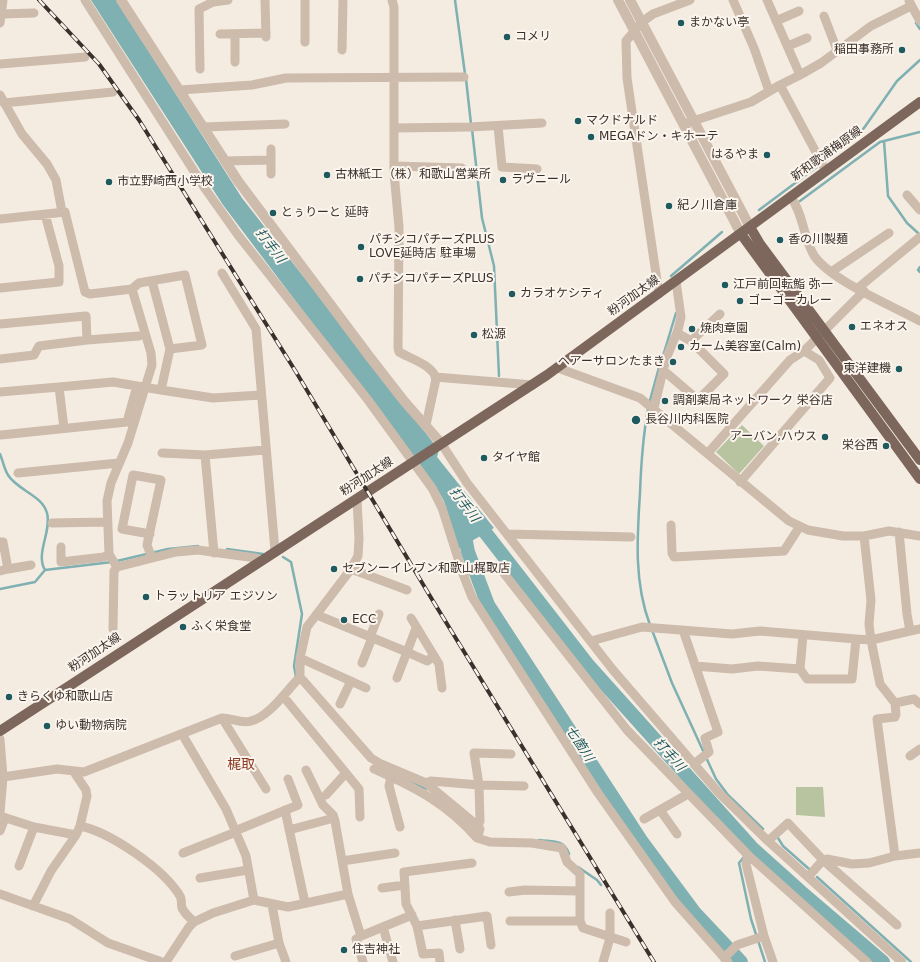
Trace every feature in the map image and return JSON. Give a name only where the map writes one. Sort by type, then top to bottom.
[{"type":"main road","name":"新和歌浦梅原線","points":[[750,227],[920,102]]},
{"type":"main road","name":"粉河加太線","points":[[0,731],[439,444],[533,385],[750,227]]},
{"type":"main road","points":[[750,227],[760,244],[920,460]]},
{"type":"main road","points":[[740,234],[920,479]]},
{"type":"street","points":[[3,0],[1,18],[34,13]]},
{"type":"street","points":[[85,0],[206,190],[238,235],[415,461],[432,488],[442,508],[465,572],[472,597],[598,793],[675,902],[726,960],[737,945],[764,936]]},
{"type":"street","points":[[121,0],[225,161],[315,285],[404,401],[426,425],[467,483],[591,641],[719,793],[768,841],[902,962]]},
{"type":"street","points":[[200,69],[199,9],[214,2],[228,0]]},
{"type":"street","points":[[220,34],[266,35],[265,0]]},
{"type":"street","points":[[305,0],[306,42]]},
{"type":"street","points":[[342,50],[343,0]]},
{"type":"street","points":[[392,0],[394,7],[394,166],[399,227],[398,348],[399,352],[429,368],[435,377],[426,425]]},
{"type":"street","points":[[618,0],[740,234]]},
{"type":"street","points":[[630,0],[750,227]]},
{"type":"street","points":[[659,294],[627,78],[626,41],[635,33],[642,22],[653,14],[671,3],[688,0]]},
{"type":"street","points":[[734,0],[754,48],[769,90]]},
{"type":"street","points":[[767,0],[800,74]]},
{"type":"street","points":[[683,124],[751,102],[769,90],[821,63],[871,26],[909,5],[920,21]]},
{"type":"street","points":[[776,21],[799,11]]},
{"type":"street","points":[[824,16],[837,50]]},
{"type":"street","points":[[235,34],[236,62]]},
{"type":"street","points":[[788,46],[807,38]]},
{"type":"street","points":[[0,64],[85,57]]},
{"type":"street","points":[[180,90],[252,85],[286,78],[394,76],[464,77]]},
{"type":"street","points":[[780,85],[826,171]]},
{"type":"street","points":[[113,92],[2,99],[22,134],[47,164],[56,180],[62,212],[65,212],[85,292],[90,294],[132,289],[139,283],[185,275],[202,345],[170,349]]},
{"type":"street","points":[[394,128],[498,126],[542,123]]},
{"type":"street","points":[[204,127],[286,124]]},
{"type":"street","points":[[498,126],[502,167],[537,169]]},
{"type":"street","points":[[271,149],[271,174]]},
{"type":"street","points":[[225,161],[271,160]]},
{"type":"street","points":[[394,166],[462,168]]},
{"type":"street","points":[[907,195],[920,210]]},
{"type":"street","points":[[791,197],[799,208],[814,256],[838,278],[920,321]]},
{"type":"street","points":[[0,219],[62,212]]},
{"type":"street","points":[[0,288],[59,282],[59,266],[45,214]]},
{"type":"street","points":[[831,272],[889,233]]},
{"type":"street","points":[[708,453],[790,360],[804,351],[817,339],[861,289],[920,237]]},
{"type":"street","points":[[222,273],[256,329],[265,450],[275,551]]},
{"type":"street","points":[[152,281],[170,349],[161,390]]},
{"type":"street","points":[[651,406],[677,333],[681,310],[676,281]]},
{"type":"street","points":[[1,435],[127,422],[140,386],[152,364],[151,353],[132,289]]},
{"type":"street","points":[[691,340],[720,314]]},
{"type":"street","points":[[0,324],[86,316],[87,340]]},
{"type":"street","points":[[663,370],[698,400],[724,374],[691,340],[677,333]]},
{"type":"street","points":[[0,359],[34,355],[39,346],[139,336]]},
{"type":"street","points":[[740,482],[830,378],[819,360],[804,351]]},
{"type":"street","points":[[558,368],[633,394],[651,406],[708,453],[740,482],[789,521],[808,530],[843,536],[864,536],[889,531],[920,536]]},
{"type":"street","points":[[435,377],[533,385]]},
{"type":"street","points":[[0,392],[113,382],[213,398],[261,394]]},
{"type":"street","points":[[113,629],[114,571],[107,522],[107,501],[119,463],[128,443],[140,386]]},
{"type":"street","points":[[60,387],[64,428]]},
{"type":"street","points":[[162,453],[206,455],[265,450]]},
{"type":"street","points":[[206,455],[214,549]]},
{"type":"street","points":[[18,473],[119,463]]},
{"type":"street","points":[[150,534],[122,529],[133,475],[161,480],[150,534],[147,545],[150,555]]},
{"type":"street","points":[[3,777],[57,769],[84,772],[222,718],[230,718],[243,722],[252,721],[267,711],[297,680],[305,632],[351,570],[358,556],[359,539],[356,499]]},
{"type":"street","points":[[52,523],[107,522]]},
{"type":"street","points":[[671,525],[672,553],[674,557],[784,551],[800,526]]},
{"type":"street","points":[[899,532],[910,631]]},
{"type":"street","points":[[507,534],[631,537]]},
{"type":"street","points":[[864,536],[871,600],[869,624],[871,640],[880,684],[894,703],[896,714],[895,717],[877,719],[896,856]]},
{"type":"street","points":[[0,542],[3,542],[4,570],[30,565]]},
{"type":"street","points":[[61,547],[61,562],[104,556],[113,561],[150,555],[214,549],[256,558],[260,561]]},
{"type":"street","points":[[465,572],[491,565],[499,567],[627,730],[748,855],[867,962]]},
{"type":"street","points":[[351,570],[407,590]]},
{"type":"street","points":[[362,663],[379,614]]},
{"type":"street","points":[[317,615],[427,661],[434,656]]},
{"type":"street","points":[[411,618],[439,664],[442,688]]},
{"type":"street","points":[[591,641],[642,627],[732,634],[760,631],[871,640],[920,629]]},
{"type":"street","points":[[397,678],[416,628]]},
{"type":"street","points":[[683,630],[718,732],[704,738],[709,752],[694,764]]},
{"type":"street","points":[[802,635],[800,669],[807,680],[852,679],[856,639]]},
{"type":"street","points":[[300,658],[366,688]]},
{"type":"street","points":[[695,666],[732,669],[758,666],[800,669]]},
{"type":"street","points":[[297,680],[371,758],[392,773],[433,793]]},
{"type":"street","points":[[340,704],[351,681]]},
{"type":"street","points":[[283,696],[359,789],[360,817]]},
{"type":"street","points":[[894,703],[914,698],[920,704]]},
{"type":"street","points":[[222,718],[266,789]]},
{"type":"street","points":[[182,734],[226,808],[246,856],[254,900]]},
{"type":"street","points":[[0,739],[3,777],[0,831]]},
{"type":"street","points":[[910,756],[920,749]]},
{"type":"street","points":[[478,832],[480,822],[479,785],[474,753],[511,754]]},
{"type":"street","points":[[374,769],[426,784],[433,793],[490,842],[532,843],[562,848],[567,862],[580,874],[580,921],[583,928],[626,942]]},
{"type":"street","points":[[306,770],[323,805],[334,818],[348,894],[361,936]]},
{"type":"street","points":[[32,906],[51,871],[76,835],[80,826],[87,796],[86,790],[74,772]]},
{"type":"street","points":[[326,795],[346,773]]},
{"type":"street","points":[[392,773],[389,786],[400,827]]},
{"type":"street","points":[[183,853],[298,805],[288,779]]},
{"type":"street","points":[[426,784],[431,781],[479,785],[524,786]]},
{"type":"street","points":[[644,819],[688,794]]},
{"type":"street","points":[[285,810],[305,903]]},
{"type":"street","points":[[660,810],[677,834]]},
{"type":"street","points":[[2,816],[34,827],[76,835]]},
{"type":"street","points":[[289,830],[334,818]]},
{"type":"street","points":[[768,841],[788,823],[823,860],[897,925]]},
{"type":"street","points":[[80,826],[100,833],[147,860],[164,876],[180,896],[183,910],[194,922]]},
{"type":"street","points":[[18,866],[34,827]]},
{"type":"street","points":[[342,861],[395,853]]},
{"type":"street","points":[[808,877],[823,860],[827,859],[852,864],[869,864],[896,856],[920,853]]},
{"type":"street","points":[[748,855],[746,864],[764,936],[773,962]]},
{"type":"street","points":[[440,962],[439,953],[422,958],[417,926],[406,904],[404,872],[472,863]]},
{"type":"street","points":[[200,878],[248,870]]},
{"type":"street","points":[[382,888],[405,885]]},
{"type":"street","points":[[510,892],[525,890],[580,891]]},
{"type":"street","points":[[0,894],[70,919],[108,943],[162,962]]},
{"type":"street","points":[[166,962],[194,922],[213,913],[254,900],[272,905],[288,907],[348,894]]},
{"type":"street","points":[[272,905],[280,943],[286,962]]},
{"type":"street","points":[[603,962],[610,938],[610,913]]},
{"type":"street","points":[[363,962],[356,939],[412,915]]},
{"type":"street","points":[[417,926],[487,916],[491,945]]},
{"type":"street","points":[[455,920],[460,949]]},
{"type":"street","points":[[510,921],[580,921]]},
{"type":"street","points":[[383,927],[393,962]]},
{"type":"street","points":[[235,956],[280,943]]},
{"type":"green space","points":[[742,425],[764,446],[739,474],[716,452]]},
{"type":"green space","points":[[796,787],[823,787],[825,817],[796,815]]},
{"type":"water","points":[[91,0],[116,0],[242,198],[439,450],[437,457],[494,528],[458,549],[444,501],[436,487],[223,205]]},
{"type":"waterway","points":[[455,0],[465,74]]},
{"type":"waterway","points":[[916,23],[920,29]]},
{"type":"waterway","points":[[824,162],[864,128],[897,81],[920,60]]},
{"type":"waterway","points":[[466,79],[471,124]]},
{"type":"waterway","points":[[472,129],[482,218],[494,266],[499,376]]},
{"type":"waterway","points":[[800,201],[880,142],[920,132]]},
{"type":"waterway","points":[[884,141],[888,196],[907,223],[918,233]]},
{"type":"waterway","points":[[759,210],[818,166]]},
{"type":"waterway","points":[[671,276],[722,232]]},
{"type":"waterway","points":[[920,267],[918,270],[920,272]]},
{"type":"waterway","points":[[663,356],[676,313]]},
{"type":"waterway","points":[[649,404],[661,360]]},
{"type":"waterway","points":[[648,409],[642,461],[638,527],[638,560],[641,593],[650,625]]},
{"type":"waterway","points":[[0,454],[8,475],[17,485],[35,497],[47,513],[48,520],[42,557],[42,564],[45,570]]},
{"type":"waterway","name":"打手川","points":[[474,518],[588,665],[752,848],[883,962]]},
{"type":"waterway","name":"七箇川","points":[[463,526],[468,552],[488,605],[642,842],[694,912],[741,962]]},
{"type":"waterway","points":[[117,561],[168,549],[198,546]]},
{"type":"waterway","points":[[227,549],[263,554]]},
{"type":"waterway","points":[[283,557],[291,562],[302,614],[294,666],[296,677]]},
{"type":"waterway","points":[[45,570],[112,562]]},
{"type":"waterway","points":[[0,589],[35,582],[45,570]]},
{"type":"waterway","points":[[652,630],[672,683],[716,779],[728,795],[763,829]]},
{"type":"waterway","points":[[409,781],[427,789]]},
{"type":"waterway","points":[[778,838],[783,846],[809,869]]},
{"type":"waterway","points":[[539,840],[557,842],[564,846],[569,854]]},
{"type":"waterway","points":[[744,857],[739,863],[751,919],[765,962]]},
{"type":"waterway","points":[[578,867],[597,880],[601,885]]},
{"type":"waterway","points":[[817,877],[911,962]]},
{"type":"railway","points":[[39,0],[99,64],[139,120],[296,372],[433,601],[654,962]]},
{"type":"place","name":"まかない亭","points":[[681,23]]},
{"type":"place","name":"コメリ","points":[[507,37]]},
{"type":"place","name":"稲田事務所","points":[[902,50]]},
{"type":"place","name":"マクドナルド","points":[[578,121]]},
{"type":"place","name":"MEGAドン・キホーテ","points":[[591,137]]},
{"type":"place","name":"はるやま","points":[[767,155]]},
{"type":"place","name":"古林紙工（株）和歌山営業所","points":[[327,175]]},
{"type":"place","name":"ラヴニール","points":[[503,180]]},
{"type":"place","name":"市立野崎西小学校","points":[[109,182]]},
{"type":"place","name":"紀ノ川倉庫","points":[[669,206]]},
{"type":"place","name":"とぅりーと 延時","points":[[273,213]]},
{"type":"place","name":"香の川製麺","points":[[780,240]]},
{"type":"place","name":"パチンコパチーズPLUS LOVE延時店 駐車場","points":[[361,247]]},
{"type":"place","name":"パチンコパチーズPLUS","points":[[360,279]]},
{"type":"place","name":"江戸前回転鮨 弥一","points":[[725,285]]},
{"type":"place","name":"カラオケシティ","points":[[512,294]]},
{"type":"place","name":"ゴーゴーカレー","points":[[740,301]]},
{"type":"place","name":"エネオス","points":[[852,327]]},
{"type":"place","name":"焼肉章園","points":[[692,329]]},
{"type":"place","name":"松源","points":[[474,335]]},
{"type":"place","name":"カーム美容室(Calm)","points":[[681,347]]},
{"type":"place","name":"ヘアーサロンたまき","points":[[673,362]]},
{"type":"place","name":"東洋建機","points":[[899,369]]},
{"type":"place","name":"調剤薬局ネットワーク 栄谷店","points":[[665,401]]},
{"type":"place","name":"長谷川内科医院","points":[[636,420]]},
{"type":"place","name":"アーバン,ハウス","points":[[825,437]]},
{"type":"place","name":"栄谷西","points":[[886,446]]},
{"type":"place","name":"タイヤ館","points":[[484,458]]},
{"type":"place","name":"セブンーイレブン和歌山梶取店","points":[[334,569]]},
{"type":"place","name":"トラットリア エジソン","points":[[146,597]]},
{"type":"place","name":"ECC","points":[[344,620]]},
{"type":"place","name":"ふく栄食堂","points":[[183,627]]},
{"type":"place","name":"きらくゆ和歌山店","points":[[9,697]]},
{"type":"place","name":"ゆい動物病院","points":[[47,726]]},
{"type":"place","name":"住吉神社","points":[[344,950]]},
{"type":"district","name":"梶取","points":[[241,765]]}]
